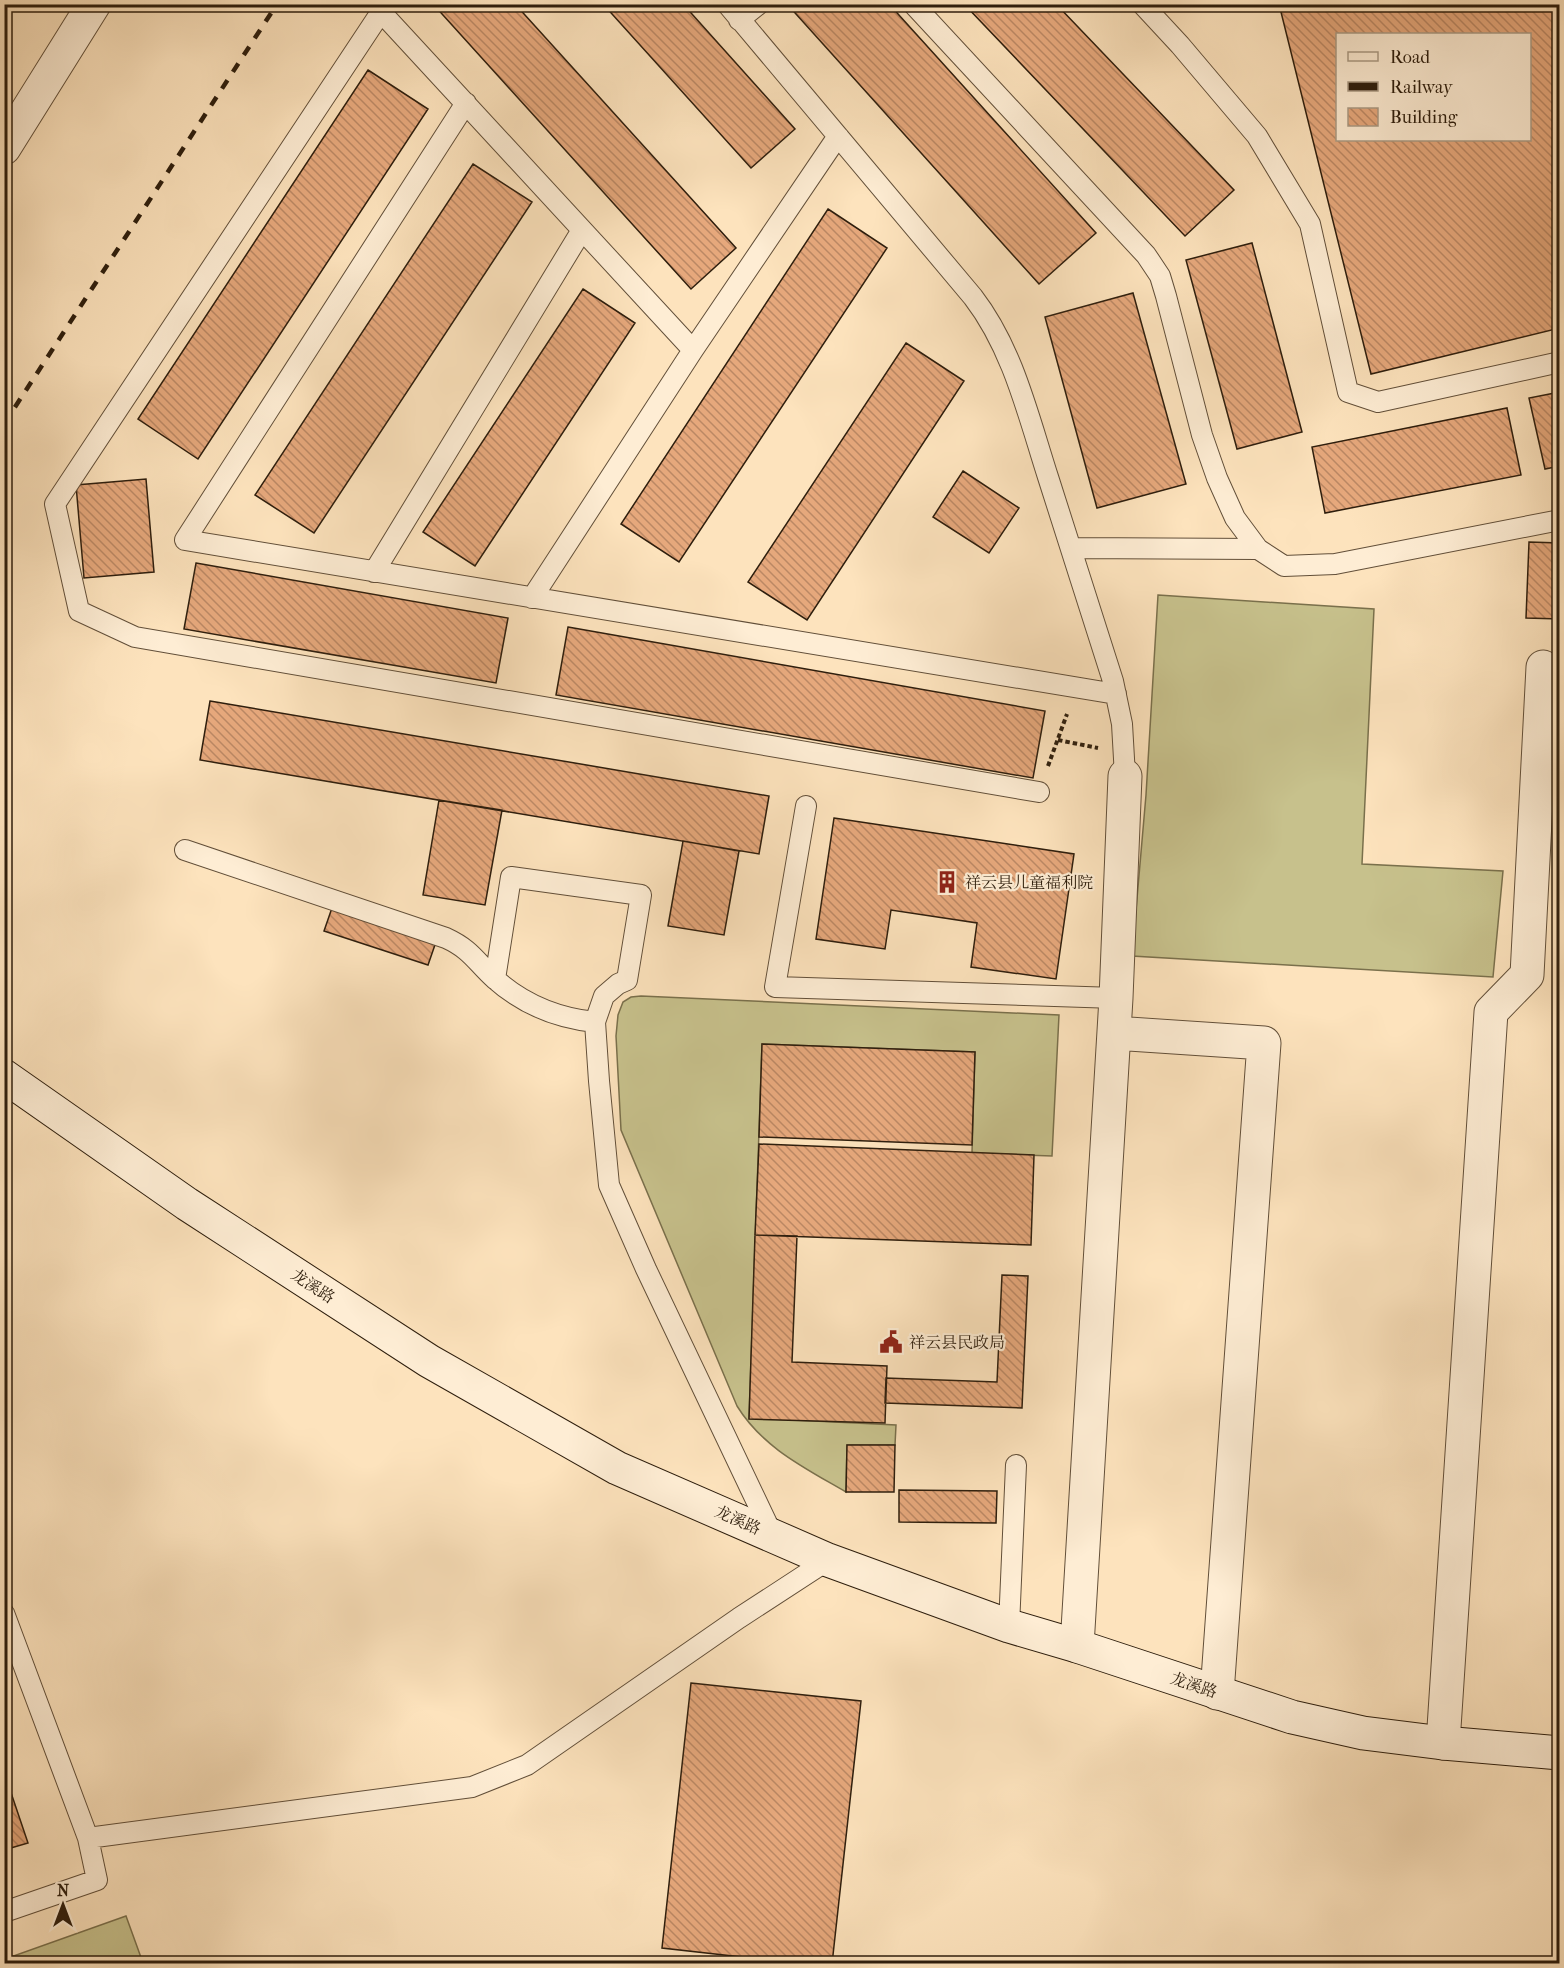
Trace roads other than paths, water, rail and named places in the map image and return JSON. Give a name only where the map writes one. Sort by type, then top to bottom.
[{"type":"street","points":[[4,148],[94,4]]},
{"type":"street","points":[[1443,1743],[1491,1012],[1527,975],[1543,667]]},
{"type":"street","points":[[1077,1646],[1116,999],[1125,764]]},
{"type":"street","points":[[1114,1033],[1264,1043],[1217,1693]]},
{"type":"street","name":"龙溪路","points":[[4,1076],[187,1204],[429,1360],[617,1468],[828,1560],[1010,1626],[1292,1717],[1363,1733],[1443,1743],[1560,1753]]},
{"type":"lane","points":[[727,4],[989,318],[1000,338],[1021,393],[1116,694],[1122,724],[1125,764]]},
{"type":"lane","points":[[739,20],[759,4]]},
{"type":"lane","points":[[913,4],[1146,255],[1160,276],[1202,435],[1217,478],[1234,519],[1258,549],[1284,566],[1335,564],[1560,520]]},
{"type":"lane","points":[[1142,4],[1257,136],[1310,224],[1348,393],[1378,402],[1560,362]]},
{"type":"lane","points":[[693,350],[466,104],[384,8],[55,504],[79,611],[135,637],[1040,792]]},
{"type":"lane","points":[[466,104],[185,540],[1116,694]]},
{"type":"lane","points":[[532,598],[693,350],[838,136]]},
{"type":"lane","points":[[374,572],[582,230]]},
{"type":"lane","points":[[1071,548],[1258,549]]},
{"type":"lane","points":[[806,806],[775,987],[1116,999]]},
{"type":"lane","points":[[185,850],[447,938],[472,953],[495,979],[529,1003],[548,1013],[570,1020],[595,1022]]},
{"type":"lane","points":[[495,979],[511,877],[641,895],[627,980],[618,984],[604,996],[595,1022],[609,1185],[646,1269],[774,1536]]},
{"type":"lane","points":[[1010,1626],[1016,1465]]},
{"type":"lane","points":[[88,1838],[472,1787],[527,1765],[739,1618],[828,1560]]},
{"type":"lane","points":[[4,1613],[88,1838],[97,1880],[4,1912]]},
{"type":"railway","points":[[4,424],[277,4]]},
{"type":"place","name":"祥云县儿童福利院","points":[[947,882]]},
{"type":"place","name":"祥云县民政局","points":[[891,1342]]}]
